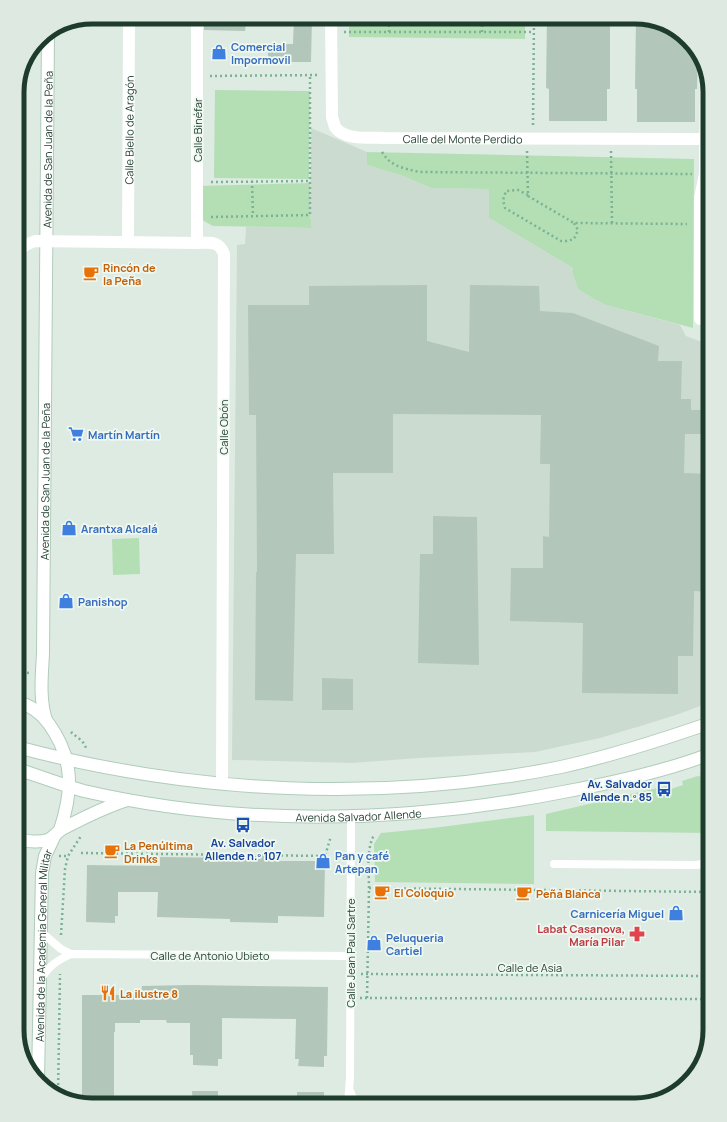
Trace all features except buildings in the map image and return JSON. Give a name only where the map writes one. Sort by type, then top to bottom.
[{"type":"main road","name":"Calle Biello de Aragón","points":[[128,242],[129,24]]},
{"type":"main road","name":"Calle Binéfar","points":[[197,24],[197,243]]},
{"type":"main road","name":"Calle del Monte Perdido","points":[[332,24],[332,113],[335,126],[342,133],[350,136],[385,138],[703,140]]},
{"type":"main road","name":"Avenida de San Juan de la Peña","points":[[46,720],[42,706],[41,692],[43,653],[48,40]]},
{"type":"main road","points":[[700,319],[700,198],[703,180]]},
{"type":"main road","name":"Avenida de San Juan de la Peña","points":[[24,247],[35,241],[46,242]]},
{"type":"main road","name":"Calle Obón","points":[[46,242],[197,243],[218,245],[224,254],[222,783]]},
{"type":"main road","name":"Avenida de San Juan de la Peña","points":[[24,705],[40,712],[59,739],[67,759],[69,786]]},
{"type":"main road","points":[[24,749],[133,773],[222,783],[289,788],[361,789],[420,787],[526,773],[570,764],[649,743],[703,725]]},
{"type":"main road","name":"Avenida Salvador Allende","points":[[24,771],[84,791],[128,800],[240,814],[297,817],[351,816],[415,813],[517,801],[630,778],[703,758]]},
{"type":"main road","name":"Avenida de la Academia General Militar","points":[[38,1071],[42,873],[45,856],[57,834],[66,809],[69,786]]},
{"type":"main road","points":[[24,840],[39,841],[57,834],[99,811],[128,800]]},
{"type":"lane","name":"Calle Jean Paul Sartre","points":[[348,1098],[351,816]]},
{"type":"lane","points":[[554,864],[697,865],[703,864]]},
{"type":"lane","points":[[40,931],[61,949],[71,954]]},
{"type":"lane","name":"Calle de Antonio Ubieto","points":[[71,954],[350,956]]},
{"type":"lane","points":[[40,980],[52,965],[71,954]]},
{"type":"lane","points":[[349,1090],[353,1098]]},
{"type":"path","points":[[389,24],[389,32]]},
{"type":"path","points":[[482,24],[482,32]]},
{"type":"path","points":[[528,196],[534,24]]},
{"type":"path","points":[[332,32],[534,32]]},
{"type":"path","points":[[197,217],[310,215],[310,75]]},
{"type":"path","points":[[198,76],[332,75]]},
{"type":"path","points":[[385,138],[382,153],[390,162],[399,167],[419,172],[703,174]]},
{"type":"path","points":[[611,139],[612,223]]},
{"type":"path","points":[[197,182],[310,181]]},
{"type":"path","points":[[252,182],[253,216]]},
{"type":"path","points":[[518,190],[574,223],[578,230],[574,239],[561,241],[505,208],[503,200],[506,191],[518,190]]},
{"type":"path","points":[[574,223],[700,224]]},
{"type":"path","points":[[367,998],[369,849],[374,834]]},
{"type":"path","name":"Avenida Salvador Allende","points":[[81,853],[325,856],[331,836]]},
{"type":"path","points":[[369,888],[703,892]]},
{"type":"path","name":"Calle de Asia","points":[[350,974],[703,976]]},
{"type":"path","points":[[350,998],[703,999]]},
{"type":"shaded area","points":[[311,128],[367,152],[367,165],[403,176],[431,188],[489,189],[489,218],[573,268],[572,272],[578,289],[606,305],[680,325],[686,336],[703,342],[703,705],[679,714],[600,738],[535,752],[352,763],[232,760],[237,245],[245,244],[246,227],[312,228],[310,215]]},
{"type":"green space","points":[[349,24],[525,24],[525,39],[349,37]]},
{"type":"green space","points":[[215,90],[310,91],[309,179],[214,178]]},
{"type":"green space","points":[[367,152],[694,159],[693,328],[606,305],[578,289],[572,272],[573,268],[489,218],[489,189],[431,188],[403,176],[367,165]]},
{"type":"green space","points":[[310,183],[310,215],[312,228],[213,226],[197,217],[197,186]]},
{"type":"green space","points":[[139,538],[140,574],[113,575],[112,539]]},
{"type":"green space","points":[[698,776],[703,777],[703,833],[546,831],[546,814],[670,785],[671,789],[683,785],[682,781]]},
{"type":"green space","points":[[534,815],[534,884],[375,882],[374,844],[381,833]]},
{"type":"place","name":"Comercial Impormovil","points":[[219,52]]},
{"type":"place","name":"Rincón de la Peña","points":[[91,273]]},
{"type":"place","name":"Martín Martín","points":[[76,434]]},
{"type":"place","name":"Arantxa Alcalá","points":[[69,528]]},
{"type":"place","name":"Panishop","points":[[66,601]]},
{"type":"place","name":"Av. Salvador Allende n.º 85","points":[[664,789]]},
{"type":"place","name":"Av. Salvador Allende n.º 107","points":[[243,825]]},
{"type":"place","name":"La Penúltima Drinks","points":[[112,851]]},
{"type":"place","name":"Pan y café Artepan","points":[[323,861]]},
{"type":"place","name":"El Coloquio","points":[[382,892]]},
{"type":"place","name":"Peña Blanca","points":[[524,893]]},
{"type":"place","name":"Carnicería Miguel","points":[[676,913]]},
{"type":"place","name":"Labat Casanova, María Pilar","points":[[637,934]]},
{"type":"place","name":"Peluqueria Cartiel","points":[[374,943]]},
{"type":"place","name":"La ilustre 8","points":[[108,993]]}]
